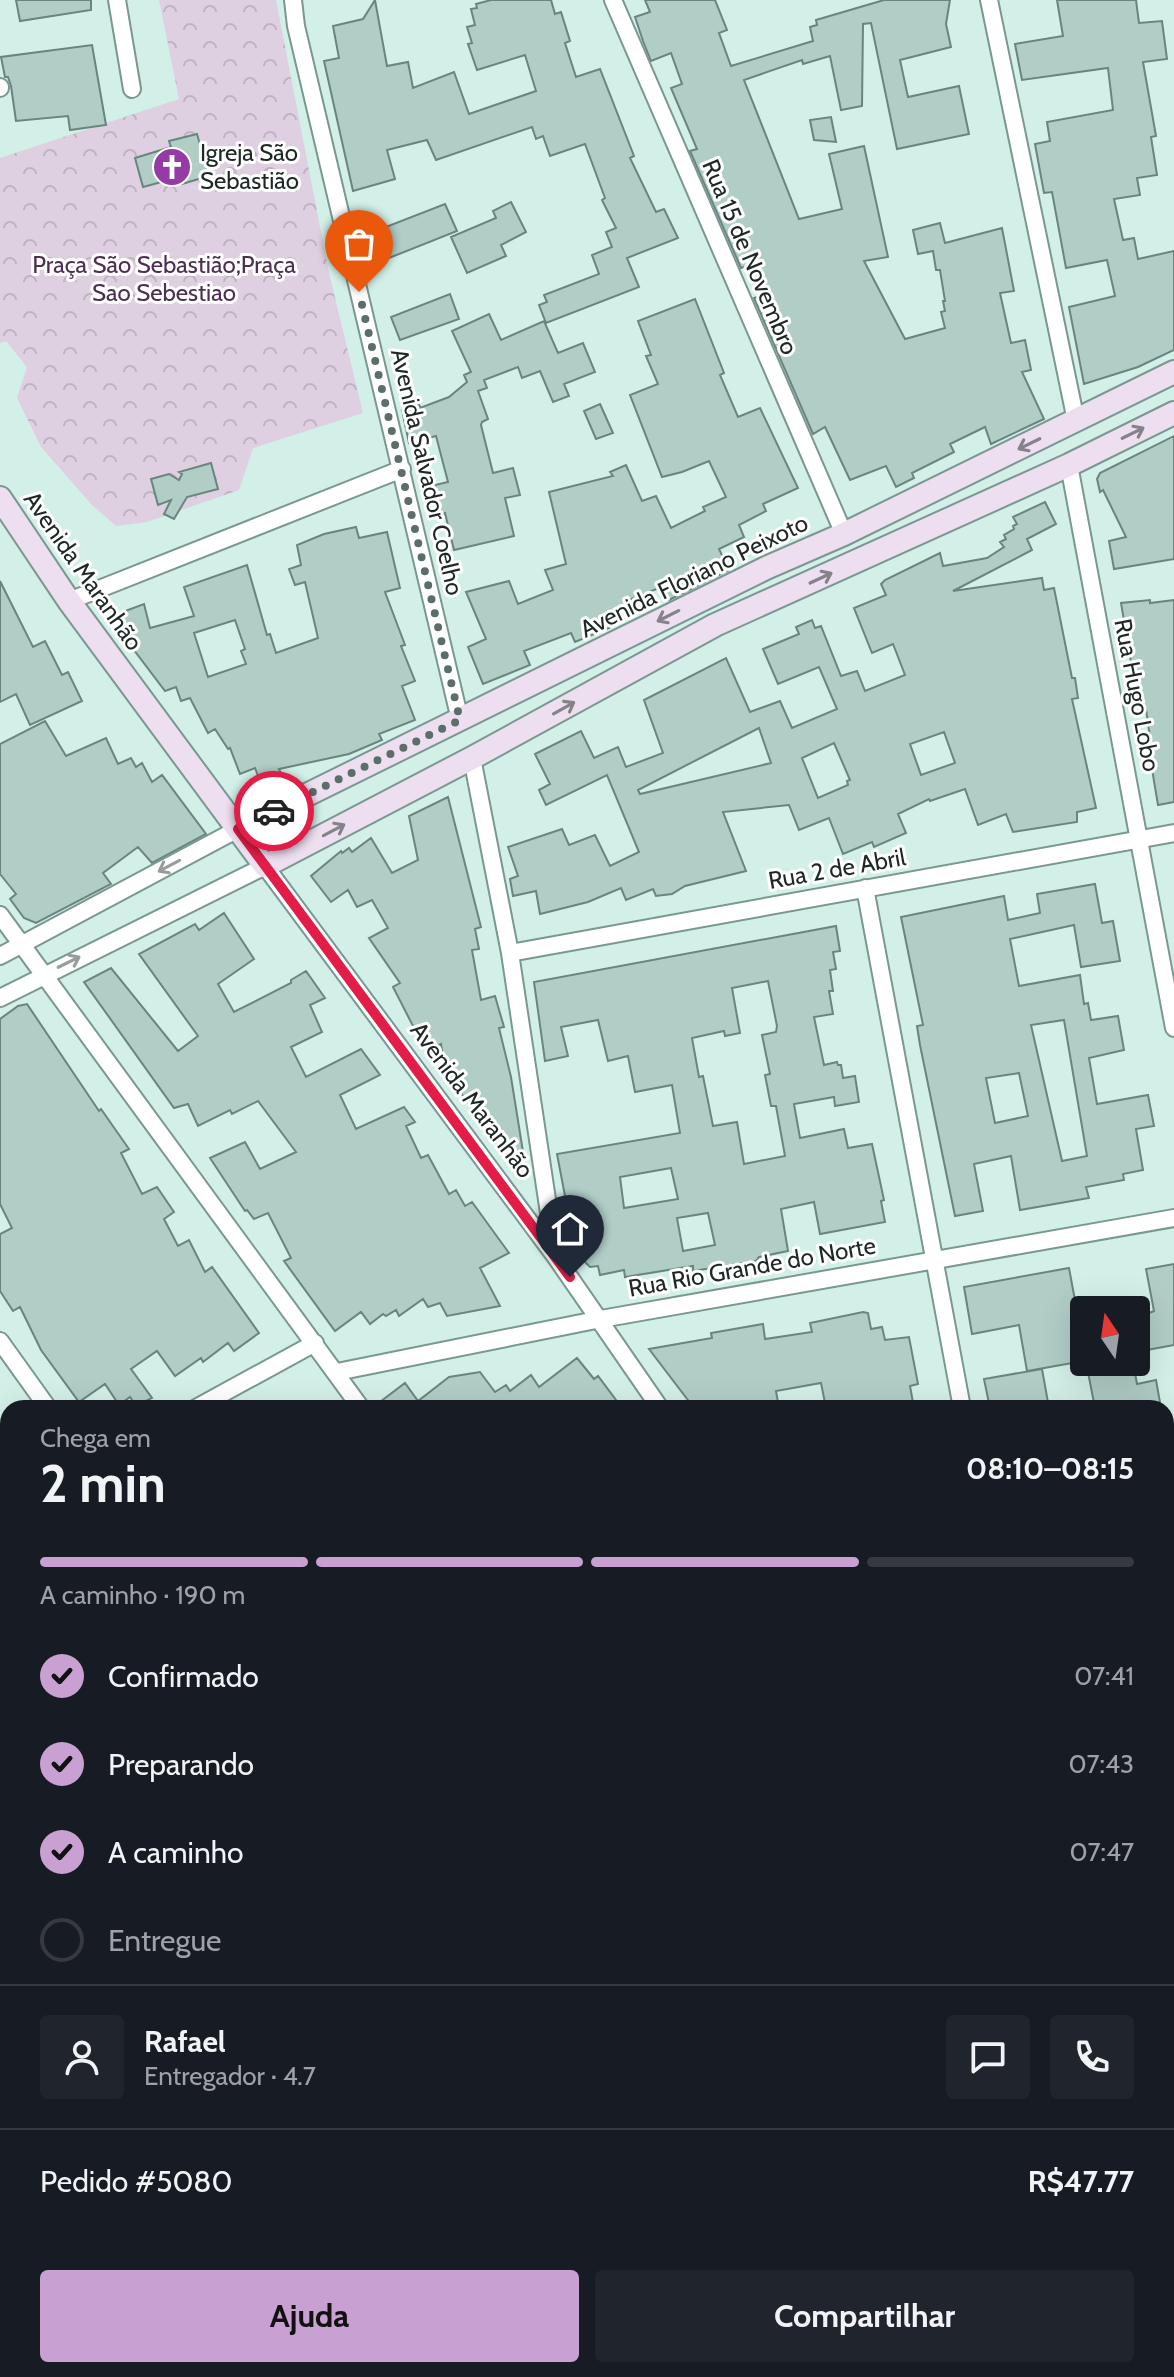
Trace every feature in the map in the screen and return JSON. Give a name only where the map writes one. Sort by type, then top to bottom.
[{"type":"street","points":[[117,0],[132,89]]},
{"type":"street","name":"Avenida Salvador Coelho","points":[[293,0],[296,26],[460,720]]},
{"type":"street","name":"Rua 15 de Novembro","points":[[613,0],[844,534]]},
{"type":"street","points":[[989,0],[1076,421]]},
{"type":"street","name":"Avenida Floriano Peixoto","points":[[0,956],[238,829],[766,568],[844,534],[1174,372]]},
{"type":"street","points":[[0,998],[265,866],[472,758],[715,625],[1069,465],[1174,413]]},
{"type":"street","name":"Rua Hugo Lobo","points":[[1069,465],[1174,1028]]},
{"type":"street","points":[[981,467],[981,484],[988,493],[999,497]]},
{"type":"street","points":[[69,601],[402,469]]},
{"type":"street","points":[[925,494],[940,504],[942,522]]},
{"type":"street","name":"Avenida Maranhão","points":[[0,498],[69,601],[238,829]]},
{"type":"street","points":[[766,568],[763,586],[768,592],[782,596]]},
{"type":"street","points":[[705,598],[719,610],[715,625]]},
{"type":"street","points":[[472,758],[510,953],[555,1256]]},
{"type":"street","points":[[238,829],[265,866]]},
{"type":"street","name":"Rua 2 de Abril","points":[[510,953],[1174,833]]},
{"type":"street","name":"Avenida Maranhão","points":[[265,866],[601,1319],[655,1400]]},
{"type":"street","points":[[865,888],[960,1400]]},
{"type":"street","points":[[0,915],[356,1400]]},
{"type":"street","name":"Rua Rio Grande do Norte","points":[[337,1372],[601,1319],[1174,1218]]},
{"type":"street","points":[[0,1341],[42,1400]]},
{"type":"street","points":[[211,1400],[315,1343]]},
{"type":"green space","name":"Praça São Sebastião;Praça Sao Sebestiao","points":[[159,0],[276,0],[329,273],[363,413],[253,448],[239,490],[147,522],[116,526],[92,505],[41,447],[17,398],[27,367],[6,341],[0,343],[0,158],[179,99]]},
{"type":"building","points":[[16,0],[91,0],[91,10],[20,21]]},
{"type":"building","points":[[375,0],[387,66],[408,62],[413,88],[454,72],[469,114],[536,91],[525,55],[477,70],[468,44],[472,43],[467,27],[475,25],[471,9],[477,8],[476,4],[491,0],[551,0],[555,14],[561,12],[570,41],[565,43],[576,77],[600,69],[634,156],[630,158],[656,212],[664,209],[678,238],[627,258],[639,287],[546,323],[539,305],[547,302],[544,295],[599,274],[592,255],[612,247],[606,232],[616,228],[602,200],[605,198],[585,144],[550,156],[543,136],[536,139],[532,127],[436,160],[427,140],[387,150],[395,179],[353,191],[324,61],[339,58],[333,26],[363,19]]},
{"type":"building","points":[[645,0],[715,0],[727,30],[719,33],[731,66],[813,41],[810,27],[817,25],[816,20],[884,0],[950,0],[946,24],[951,47],[900,60],[908,97],[959,86],[969,134],[897,149],[871,23],[863,24],[862,106],[841,110],[830,56],[803,64],[802,60],[744,80],[799,219],[842,209],[829,154],[864,146],[888,257],[864,261],[905,339],[945,328],[941,312],[945,311],[945,301],[940,270],[936,270],[933,251],[918,254],[913,230],[940,223],[945,243],[1002,228],[1014,291],[1000,293],[1011,343],[1025,340],[1031,370],[1022,372],[1044,419],[991,444],[985,427],[950,444],[954,452],[912,473],[914,478],[896,487],[886,466],[850,480],[825,427],[813,434],[754,298],[769,293],[758,263],[741,268],[690,151],[697,149],[671,88],[682,84],[671,53],[651,61],[635,17],[650,12]]},
{"type":"building","points":[[1057,0],[1136,0],[1139,23],[1162,21],[1167,59],[1143,62],[1156,136],[1151,137],[1157,175],[1137,178],[1140,195],[1114,199],[1123,240],[1134,238],[1138,259],[1174,251],[1174,350],[1138,367],[1084,384],[1069,307],[1115,296],[1107,260],[1066,268],[1052,192],[1044,193],[1035,144],[1050,141],[1047,122],[1113,110],[1108,68],[1022,80],[1015,44],[1063,36]]},
{"type":"building","points":[[92,45],[106,125],[70,130],[68,116],[16,121],[11,86],[8,77],[5,77],[1,57]]},
{"type":"building","points":[[831,117],[836,142],[814,140],[810,120]]},
{"type":"building","name":"Igreja São Sebastião","points":[[197,134],[209,176],[182,184],[180,177],[143,187],[135,158],[171,147],[169,141]]},
{"type":"building","points":[[511,202],[526,232],[501,245],[506,256],[467,273],[451,237],[496,218],[493,211]]},
{"type":"building","points":[[445,204],[457,231],[389,258],[378,230]]},
{"type":"building","points":[[450,294],[459,319],[400,340],[391,317]]},
{"type":"building","points":[[695,299],[724,373],[720,375],[738,417],[760,408],[798,488],[763,504],[766,511],[739,525],[744,537],[719,549],[729,570],[669,600],[664,586],[631,599],[635,610],[606,620],[609,628],[575,642],[571,633],[524,651],[530,665],[483,684],[468,647],[486,639],[466,592],[509,581],[518,604],[553,590],[545,570],[566,564],[549,492],[613,476],[610,472],[626,465],[642,501],[656,496],[671,528],[705,511],[703,507],[726,497],[709,461],[662,477],[630,395],[658,384],[646,356],[651,355],[638,321]]},
{"type":"building","points":[[489,314],[501,340],[544,321],[558,353],[583,343],[595,372],[564,384],[569,396],[553,402],[540,371],[522,378],[518,367],[484,380],[487,388],[478,391],[488,419],[481,425],[493,473],[513,468],[520,495],[505,498],[514,536],[454,550],[435,485],[448,482],[436,436],[409,443],[402,410],[419,404],[420,408],[449,397],[467,382],[464,375],[471,372],[452,331]]},
{"type":"building","points":[[600,404],[613,433],[596,439],[584,411]]},
{"type":"building","points":[[1174,436],[1174,559],[1114,569],[1109,541],[1126,537],[1103,490],[1100,492],[1097,479],[1100,473]]},
{"type":"building","points":[[211,463],[218,489],[187,497],[174,519],[164,514],[171,500],[158,505],[151,479],[169,474],[179,480],[182,474],[179,472]]},
{"type":"building","points":[[1045,502],[1056,524],[1027,539],[1032,550],[953,591],[1042,578],[1044,590],[1054,588],[1072,678],[1075,678],[1078,698],[1072,699],[1096,808],[1077,812],[1077,822],[1013,832],[1006,814],[978,825],[965,789],[929,799],[898,814],[906,833],[874,847],[872,842],[843,854],[829,818],[799,830],[789,805],[723,812],[746,871],[685,886],[672,894],[656,896],[653,889],[626,900],[621,888],[588,902],[540,914],[536,891],[513,896],[510,879],[518,876],[508,847],[562,829],[569,845],[595,835],[610,866],[639,852],[607,775],[546,805],[539,790],[550,784],[535,754],[581,731],[594,758],[618,747],[626,767],[663,753],[644,700],[726,658],[750,712],[780,701],[792,728],[837,709],[819,667],[778,684],[763,649],[799,634],[796,627],[812,620],[815,628],[821,626],[841,676],[857,671],[865,691],[905,675],[893,644],[872,653],[854,608],[886,595],[881,584],[885,580],[940,553],[943,566],[987,558],[1004,547],[1000,542],[1017,524],[1013,517]],"holes":[[[759,728],[771,763],[640,794],[638,790]],[[944,732],[955,763],[921,775],[910,744]],[[834,743],[850,780],[847,781],[848,785],[818,798],[802,758]]]},
{"type":"building","points":[[356,527],[359,538],[387,532],[400,588],[385,592],[415,681],[402,686],[415,720],[379,734],[382,740],[349,754],[279,769],[282,776],[261,784],[255,768],[240,774],[230,748],[215,729],[208,733],[190,698],[181,701],[176,687],[165,691],[109,617],[144,604],[150,628],[194,616],[184,587],[247,565],[267,635],[270,634],[276,653],[318,638],[305,582],[295,585],[289,569],[301,565],[297,545],[324,534]],"holes":[[[235,620],[245,649],[241,651],[246,664],[208,677],[194,633]]]},
{"type":"building","points":[[0,581],[33,647],[45,641],[62,675],[68,672],[82,701],[30,725],[16,694],[0,702]]},
{"type":"building","points":[[1150,600],[1150,603],[1174,600],[1174,802],[1158,805],[1148,745],[1151,745],[1146,709],[1142,710],[1133,674],[1121,603]]},
{"type":"building","points":[[45,721],[66,756],[106,738],[118,764],[131,758],[136,767],[142,763],[152,782],[162,775],[206,834],[152,863],[138,847],[103,873],[111,884],[36,923],[24,918],[10,899],[16,894],[0,874],[0,744]]},
{"type":"building","points":[[448,797],[481,927],[475,929],[479,949],[472,950],[481,1000],[495,996],[504,1027],[499,1028],[511,1077],[524,1158],[511,1165],[445,1070],[441,1044],[430,1049],[412,1024],[393,987],[400,983],[369,938],[388,928],[372,900],[357,907],[348,890],[331,902],[311,876],[341,851],[349,848],[352,852],[371,838],[392,873],[418,860],[409,816]]},
{"type":"building","points":[[1095,884],[1102,923],[1113,921],[1120,961],[1081,967],[1074,925],[1010,939],[1019,986],[1080,975],[1084,1004],[1088,1003],[1091,1020],[1118,1016],[1124,1050],[1089,1058],[1097,1104],[1148,1095],[1154,1126],[1136,1129],[1143,1170],[1123,1174],[1124,1180],[1086,1187],[1089,1198],[1020,1210],[1011,1156],[974,1164],[983,1211],[955,1216],[920,1045],[917,1026],[923,1025],[901,917],[1004,896],[1008,920],[1040,913],[1037,894]],"holes":[[[1064,1020],[1087,1156],[1062,1161],[1031,1025]],[[1019,1073],[1028,1116],[995,1123],[986,1078]]]},
{"type":"building","points":[[224,913],[254,959],[218,984],[234,1012],[291,983],[306,971],[325,998],[310,1005],[322,1032],[291,1047],[306,1077],[361,1049],[380,1075],[340,1095],[356,1129],[404,1107],[415,1122],[406,1126],[421,1158],[428,1155],[449,1194],[456,1190],[465,1206],[472,1202],[509,1253],[480,1268],[500,1306],[447,1316],[440,1303],[428,1307],[423,1299],[399,1316],[396,1310],[386,1316],[383,1314],[370,1324],[361,1312],[335,1331],[284,1261],[291,1258],[268,1213],[254,1219],[245,1211],[210,1158],[245,1142],[260,1169],[296,1152],[258,1101],[232,1114],[230,1110],[198,1126],[188,1104],[174,1108],[84,982],[111,968],[178,1051],[198,1036],[139,954],[195,924],[199,930]]},
{"type":"building","points":[[836,926],[840,951],[833,952],[836,969],[830,970],[833,991],[829,991],[833,1014],[814,1017],[824,1065],[837,1062],[841,1065],[843,1078],[855,1076],[859,1102],[835,1106],[834,1097],[794,1104],[800,1138],[844,1129],[848,1148],[872,1144],[884,1200],[881,1201],[885,1222],[820,1234],[814,1202],[781,1209],[788,1251],[759,1257],[756,1261],[693,1271],[693,1266],[625,1277],[624,1270],[600,1275],[598,1266],[590,1267],[585,1262],[579,1237],[573,1238],[557,1154],[680,1133],[672,1085],[635,1092],[628,1056],[608,1061],[598,1020],[561,1027],[568,1056],[545,1061],[534,982]],"holes":[[[768,981],[777,1026],[776,1032],[762,1035],[770,1074],[765,1075],[771,1106],[776,1106],[785,1156],[744,1164],[737,1122],[713,1126],[692,1038],[724,1031],[725,1036],[740,1033],[732,988]],[[671,1168],[678,1199],[624,1208],[620,1177]],[[708,1213],[715,1245],[683,1251],[677,1218]]]},
{"type":"building","points":[[27,1004],[99,1111],[101,1109],[129,1149],[121,1153],[142,1194],[157,1187],[174,1212],[164,1219],[178,1246],[189,1240],[205,1272],[212,1267],[259,1333],[234,1351],[228,1343],[203,1362],[201,1358],[175,1376],[157,1351],[131,1369],[152,1398],[148,1400],[132,1400],[130,1397],[116,1400],[105,1384],[78,1400],[41,1350],[20,1307],[13,1311],[0,1291],[0,1234],[12,1228],[0,1204],[0,1019],[18,1006]]},
{"type":"building","points":[[1174,1264],[1174,1345],[1150,1349],[1150,1313],[1154,1311],[1146,1269]]},
{"type":"building","points":[[1069,1268],[1074,1296],[1070,1296],[1070,1363],[1027,1371],[1019,1325],[972,1334],[964,1287]]},
{"type":"building","points":[[863,1312],[868,1313],[871,1329],[882,1327],[885,1340],[909,1337],[918,1384],[910,1386],[913,1400],[824,1400],[821,1383],[776,1391],[778,1400],[688,1400],[649,1349],[712,1338],[711,1333],[763,1324],[765,1339],[812,1332],[810,1323]]},
{"type":"building","points":[[577,1358],[594,1379],[598,1376],[616,1400],[419,1400],[449,1377],[480,1372],[495,1392],[506,1385],[510,1391],[531,1375],[539,1387]]},
{"type":"building","points":[[1042,1369],[1048,1400],[988,1400],[984,1379]]},
{"type":"building","points":[[1089,1376],[1136,1376],[1137,1384],[1156,1380],[1160,1400],[1093,1400]]},
{"type":"building","points":[[405,1383],[417,1400],[383,1400]]},
{"type":"way so far","points":[[274,811],[460,720],[359,292]]},
{"type":"place","name":"Igreja São Sebastião","points":[[172,167]]},
{"type":"route","points":[[274,811],[238,829],[570,1277]]}]
